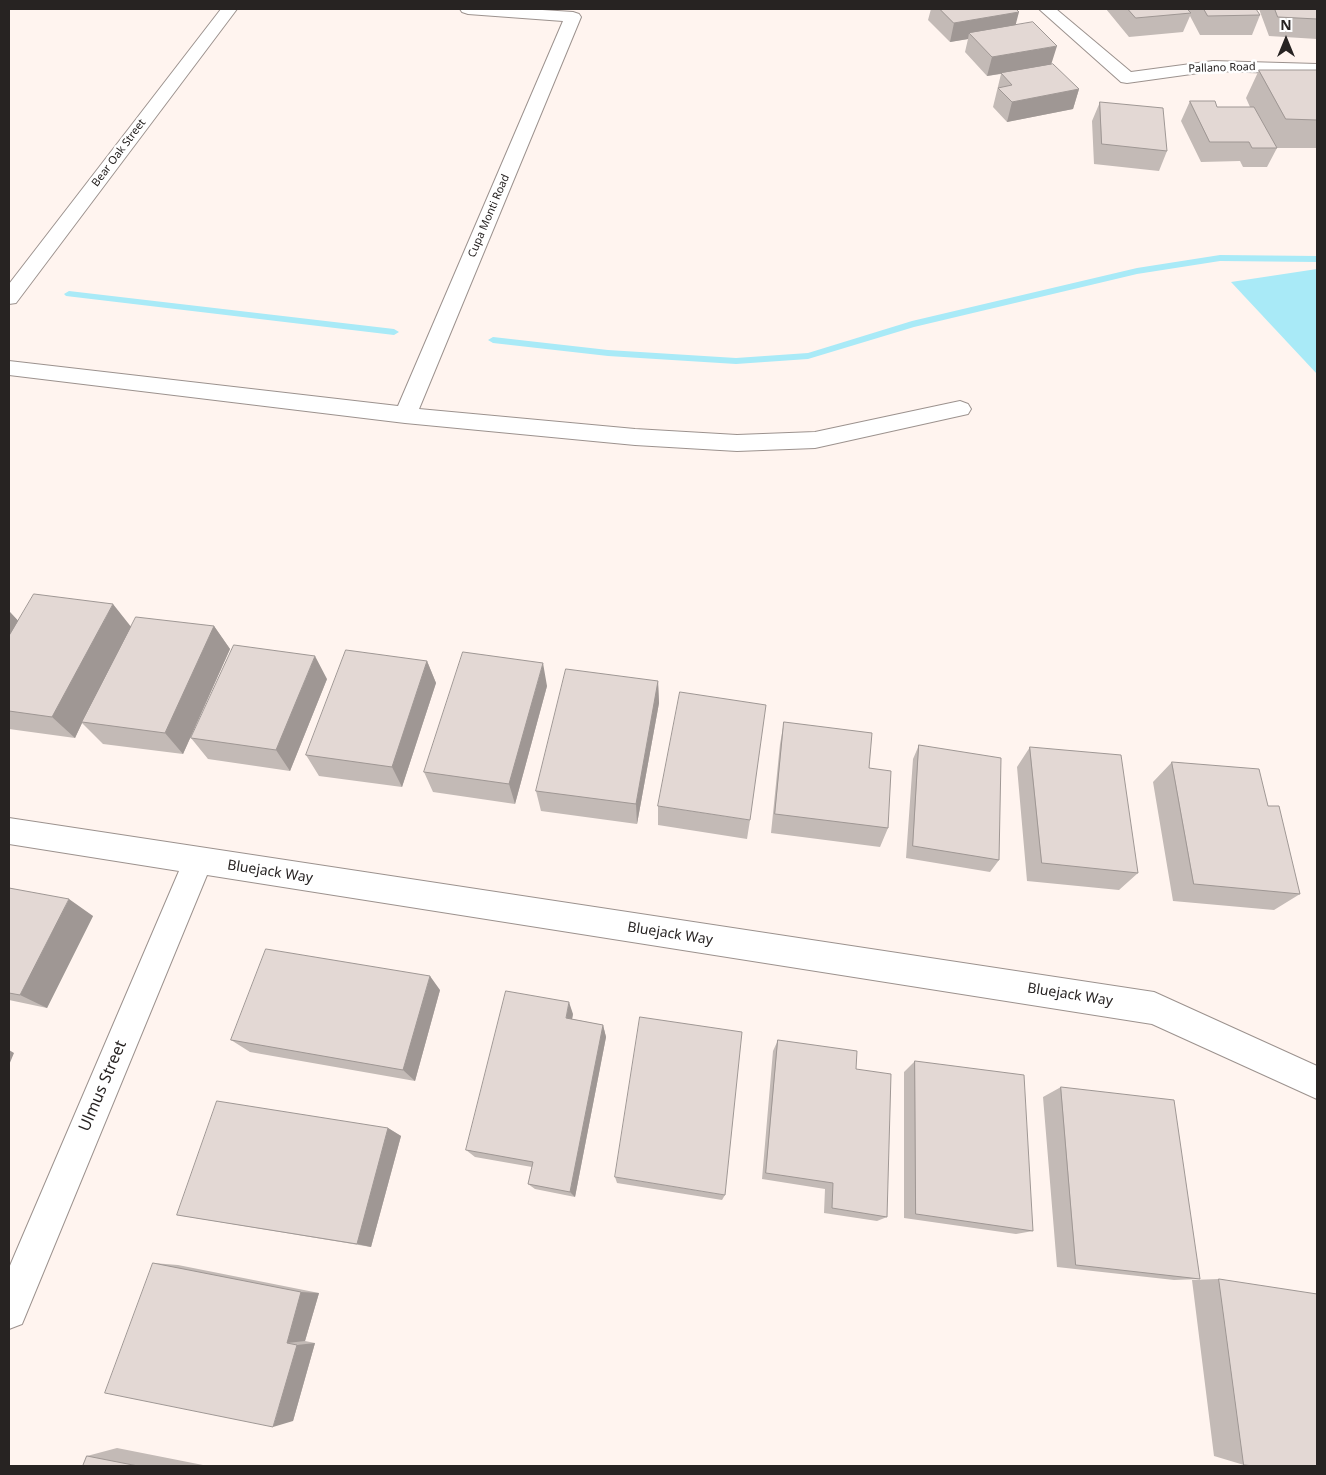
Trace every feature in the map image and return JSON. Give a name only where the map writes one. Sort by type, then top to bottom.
[{"type":"street","name":"Bear Oak Street","points":[[9,298],[230,9]]},
{"type":"street","name":"Cupa Monti Road","points":[[405,415],[573,17],[468,9]]},
{"type":"street","name":"Pallano Road","points":[[1047,9],[1127,78],[1213,66],[1268,66],[1317,69]]},
{"type":"street","points":[[9,368],[405,415],[635,437],[737,443],[815,440],[960,409]]},
{"type":"street","name":"Bluejack Way","points":[[9,832],[1154,1008],[1317,1083]]},
{"type":"street","name":"Ulmus Street","points":[[9,1311],[198,861]]},
{"type":"water","points":[[1317,269],[1317,374],[1231,282]]},
{"type":"building","points":[[940,9],[1016,9],[1019,12],[954,23]]},
{"type":"building","points":[[1128,9],[1187,9],[1191,13],[1136,18]]},
{"type":"building","points":[[1204,9],[1256,9],[1260,15],[1208,16]]},
{"type":"building","points":[[1275,9],[1317,9],[1317,19],[1278,17]]},
{"type":"building","points":[[1033,22],[1057,46],[992,57],[969,33]]},
{"type":"building","points":[[1053,64],[1079,89],[1012,102],[998,88],[1012,85],[1001,73]]},
{"type":"building","points":[[1259,70],[1317,70],[1317,120],[1286,119]]},
{"type":"building","points":[[1190,101],[1215,101],[1217,107],[1254,107],[1277,148],[1252,148],[1249,142],[1210,142]]},
{"type":"building","points":[[1100,102],[1163,108],[1167,151],[1102,144]]},
{"type":"building","points":[[34,594],[113,604],[52,717],[9,711],[9,636]]},
{"type":"building","points":[[136,617],[214,626],[165,733],[82,722]]},
{"type":"building","points":[[234,645],[315,656],[276,750],[191,738]]},
{"type":"building","points":[[346,650],[427,661],[392,767],[306,755]]},
{"type":"building","points":[[463,652],[543,663],[509,784],[424,772]]},
{"type":"building","points":[[566,669],[658,681],[636,804],[536,791]]},
{"type":"building","points":[[680,692],[766,705],[750,820],[658,806]]},
{"type":"building","points":[[784,722],[872,733],[869,768],[891,771],[888,828],[775,814]]},
{"type":"building","points":[[919,745],[1001,758],[999,860],[913,846]]},
{"type":"building","points":[[1030,747],[1121,755],[1138,873],[1042,863]]},
{"type":"building","points":[[1172,762],[1259,769],[1268,806],[1279,806],[1300,894],[1194,884]]},
{"type":"building","points":[[9,888],[69,899],[20,995],[9,993]]},
{"type":"building","points":[[266,949],[430,976],[403,1070],[231,1040]]},
{"type":"building","points":[[506,991],[569,1002],[566,1018],[603,1025],[570,1192],[528,1184],[533,1162],[466,1150]]},
{"type":"building","points":[[640,1017],[742,1032],[725,1195],[615,1177]]},
{"type":"building","points":[[778,1040],[857,1051],[856,1069],[891,1074],[887,1217],[832,1208],[833,1183],[766,1173]]},
{"type":"building","points":[[915,1061],[1024,1075],[1033,1231],[916,1214]]},
{"type":"building","points":[[1061,1087],[1174,1100],[1200,1279],[1076,1265]]},
{"type":"building","points":[[217,1101],[388,1128],[357,1244],[177,1215]]},
{"type":"building","points":[[153,1263],[301,1292],[287,1343],[297,1345],[273,1427],[105,1393]]},
{"type":"building","points":[[1219,1279],[1317,1294],[1317,1466],[1244,1465]]},
{"type":"building","points":[[87,1456],[138,1466],[83,1466]]},
{"type":"waterway","points":[[493,340],[608,353],[736,361],[808,356],[912,324],[1137,271],[1220,258],[1317,259]]},
{"type":"waterway","points":[[69,294],[394,332]]}]
